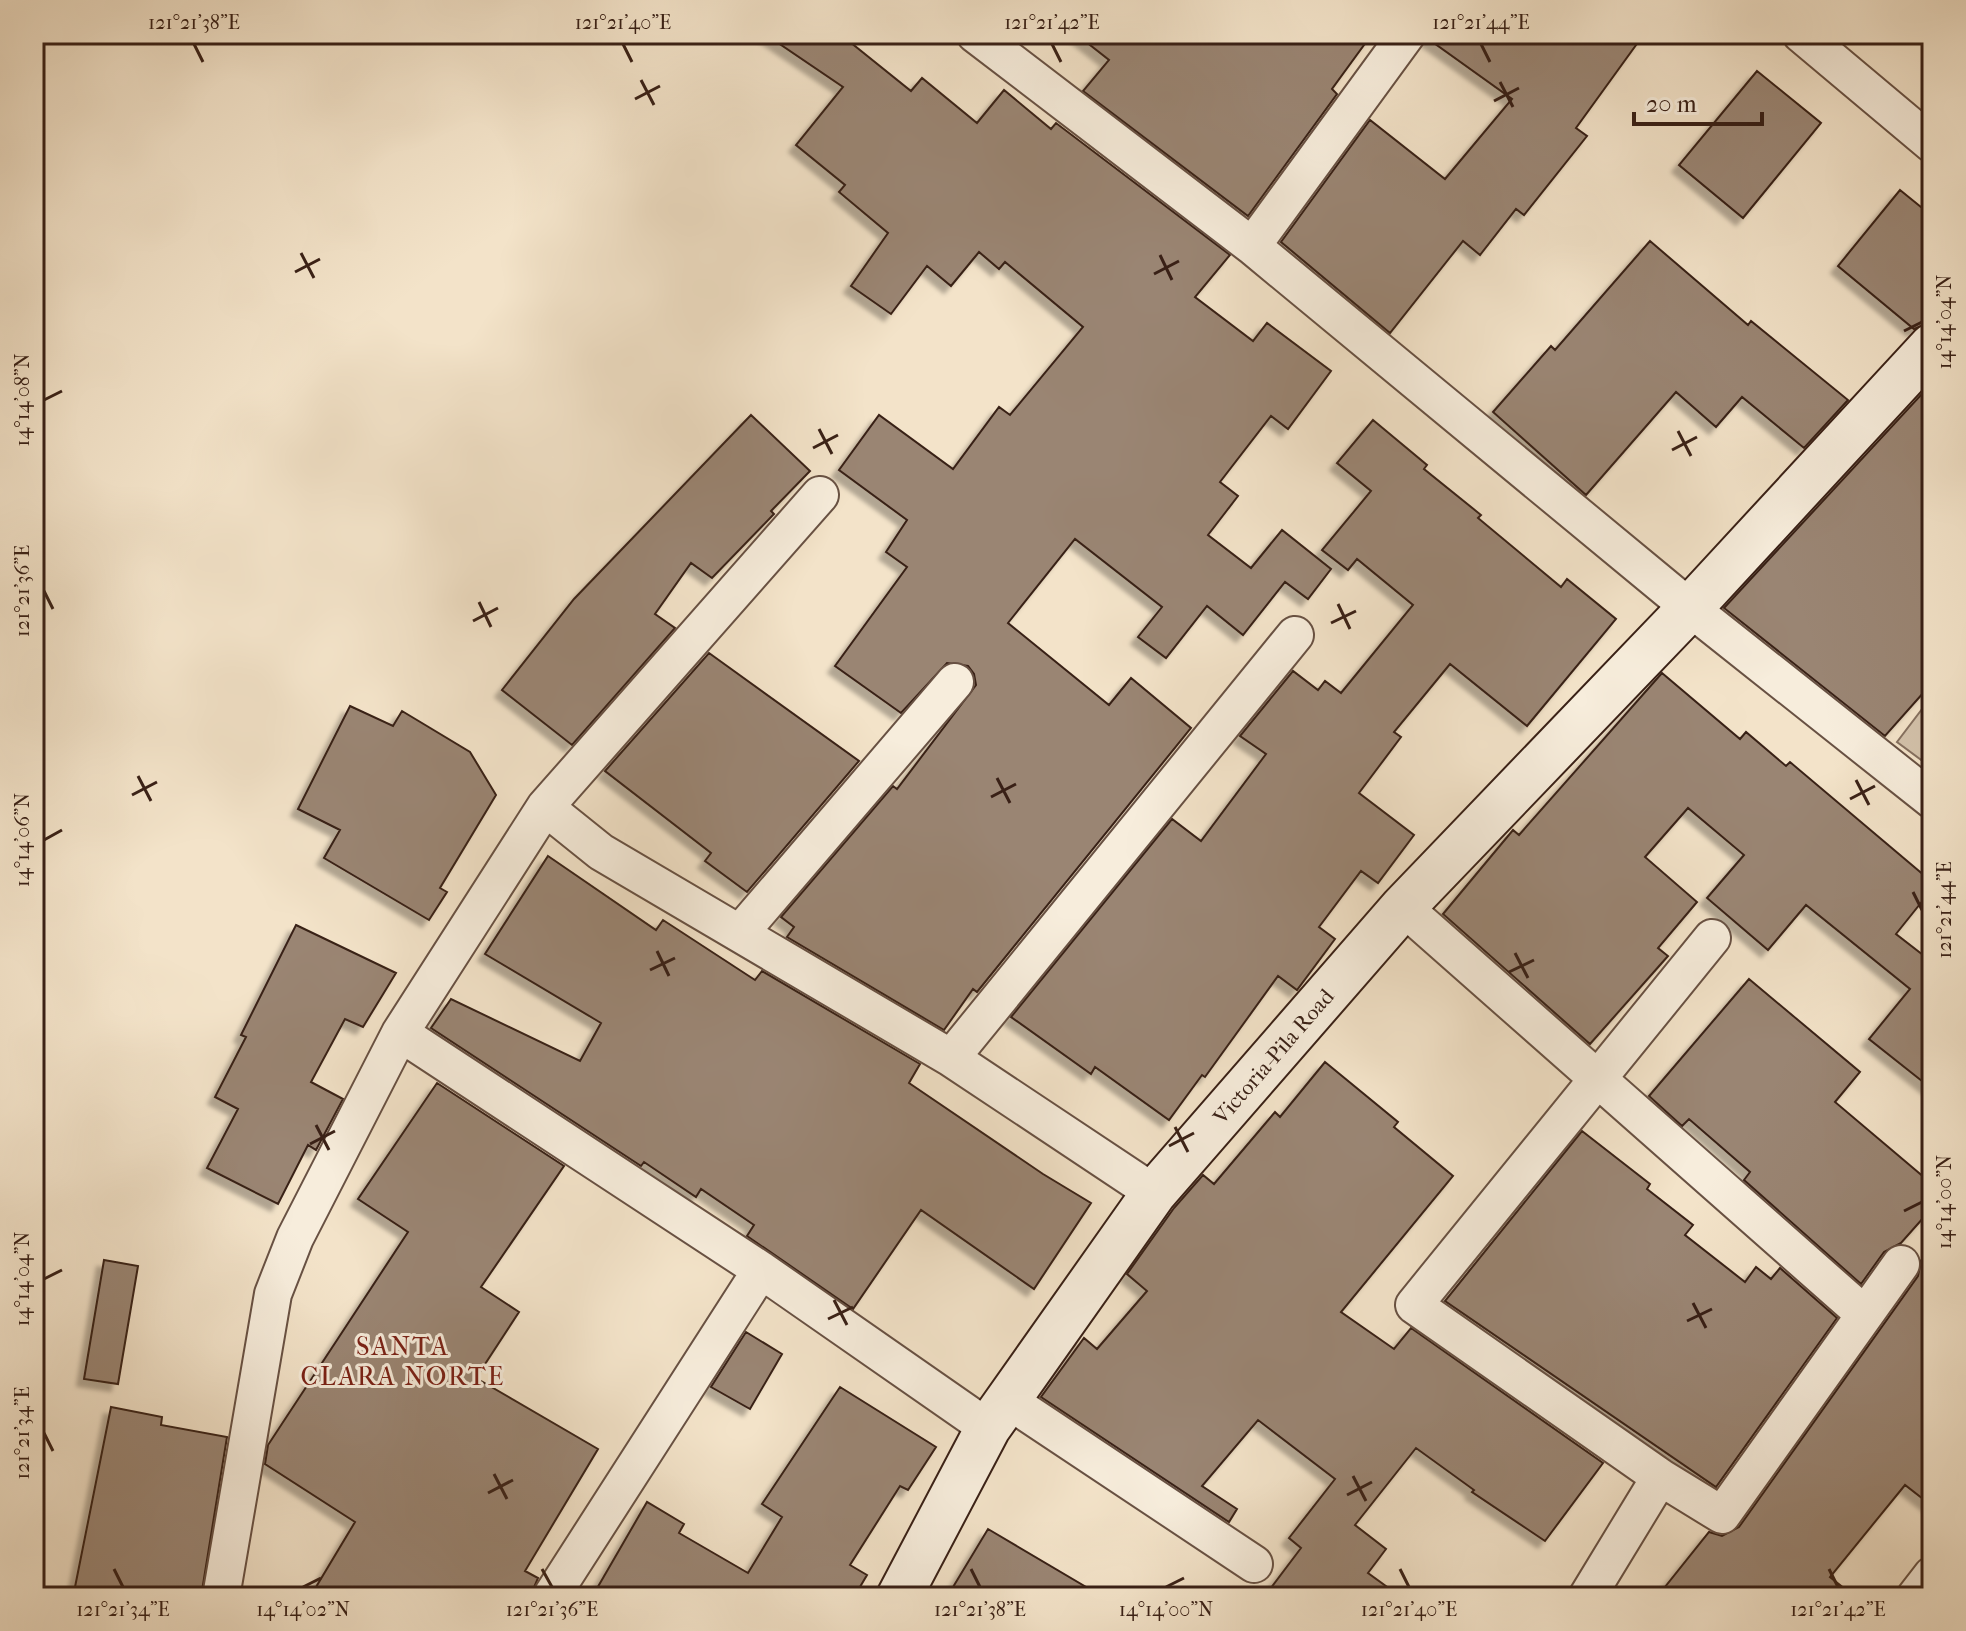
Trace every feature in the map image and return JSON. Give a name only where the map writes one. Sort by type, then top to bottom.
[{"type":"main road","name":"Victoria-Pila Road","points":[[899,1597],[997,1414],[1154,1193],[1403,907],[1690,608],[1932,346]]},
{"type":"street","points":[[975,34],[1252,246],[1690,608],[1932,800]]},
{"type":"street","points":[[1252,246],[1407,34]]},
{"type":"street","points":[[1801,34],[1932,144]]},
{"type":"street","points":[[221,1597],[273,1294],[295,1238],[400,1033],[545,807],[820,495]]},
{"type":"street","points":[[951,1058],[1295,635]]},
{"type":"street","points":[[740,933],[955,682]]},
{"type":"street","points":[[545,807],[601,852],[951,1058],[1154,1193]]},
{"type":"street","points":[[1403,907],[1864,1314]]},
{"type":"street","points":[[1712,938],[1414,1305],[1660,1477],[1722,1515],[1901,1264]]},
{"type":"street","points":[[400,1033],[761,1270],[997,1414],[1254,1564]]},
{"type":"street","points":[[551,1597],[761,1270]]},
{"type":"street","points":[[1587,1597],[1660,1477]]},
{"type":"street","points":[[1915,1597],[1932,1575]]},
{"type":"shaded area","points":[[1932,696],[1932,768],[1897,742]]},
{"type":"building","points":[[765,34],[840,34],[911,91],[922,78],[977,123],[1004,90],[1051,129],[1056,123],[1230,255],[1195,297],[1253,341],[1267,323],[1331,371],[1288,429],[1271,416],[1220,482],[1238,496],[1208,535],[1251,568],[1282,530],[1331,569],[1308,599],[1285,582],[1243,635],[1207,606],[1166,658],[1138,637],[1162,607],[1075,539],[1008,623],[1109,705],[1131,678],[1191,728],[977,992],[973,989],[944,1030],[787,937],[794,927],[781,917],[893,786],[897,789],[976,685],[974,674],[968,666],[947,663],[901,713],[835,666],[907,567],[886,552],[907,520],[839,470],[879,415],[953,469],[999,407],[1010,415],[1083,327],[1005,262],[999,269],[979,252],[951,286],[927,266],[891,314],[851,286],[888,233],[839,192],[845,185],[796,145],[843,87]]},
{"type":"building","points":[[1076,34],[1372,34],[1332,89],[1337,94],[1248,216],[1083,91],[1109,60]]},
{"type":"building","points":[[1428,34],[1644,34],[1576,128],[1587,136],[1524,215],[1516,209],[1480,255],[1463,241],[1390,333],[1281,242],[1370,120],[1445,179],[1512,99],[1427,38]]},
{"type":"building","points":[[1757,71],[1821,123],[1743,218],[1679,165]]},
{"type":"building","points":[[1900,190],[1932,216],[1932,322],[1914,329],[1838,266]]},
{"type":"building","points":[[1650,241],[1748,325],[1751,321],[1848,400],[1804,448],[1742,397],[1716,427],[1676,392],[1586,495],[1493,412],[1551,346],[1555,350]]},
{"type":"building","points":[[1932,383],[1932,683],[1885,736],[1724,608]]},
{"type":"building","points":[[751,415],[810,471],[771,511],[774,514],[712,578],[691,563],[655,614],[675,628],[572,745],[502,690],[574,599]]},
{"type":"building","points":[[1373,420],[1427,465],[1424,469],[1481,515],[1478,518],[1561,587],[1567,579],[1616,619],[1527,726],[1450,664],[1394,732],[1401,737],[1359,793],[1414,835],[1378,883],[1361,871],[1319,927],[1335,939],[1297,990],[1278,976],[1205,1077],[1202,1075],[1169,1120],[1095,1067],[1091,1074],[1011,1017],[1172,819],[1201,841],[1266,754],[1240,736],[1293,671],[1318,690],[1325,681],[1341,693],[1413,605],[1357,559],[1348,570],[1322,550],[1371,491],[1337,463]]},
{"type":"building","points":[[709,653],[859,761],[747,892],[705,861],[711,853],[605,771]]},
{"type":"building","points":[[1662,673],[1740,739],[1746,732],[1786,766],[1790,762],[1932,882],[1932,889],[1896,934],[1932,962],[1932,1089],[1869,1039],[1910,989],[1806,905],[1768,950],[1707,898],[1744,855],[1688,808],[1645,857],[1697,902],[1658,948],[1668,956],[1590,1044],[1443,914],[1513,830],[1519,835]]},
{"type":"building","points":[[350,706],[393,726],[402,711],[470,752],[496,795],[440,888],[447,892],[429,920],[324,858],[340,830],[298,809]]},
{"type":"building","points":[[548,856],[656,930],[663,920],[755,980],[762,971],[920,1064],[909,1083],[1091,1203],[1034,1289],[921,1210],[853,1309],[747,1236],[754,1225],[701,1189],[696,1197],[644,1162],[641,1166],[431,1028],[451,999],[580,1061],[601,1023],[485,954]]},
{"type":"building","points":[[296,925],[396,973],[363,1027],[345,1019],[311,1082],[343,1099],[316,1150],[308,1145],[278,1204],[207,1168],[238,1109],[215,1097],[246,1037],[241,1035]]},
{"type":"building","points":[[1749,979],[1860,1072],[1835,1102],[1932,1184],[1932,1208],[1901,1243],[1884,1252],[1861,1284],[1744,1180],[1750,1172],[1689,1119],[1682,1126],[1649,1096]]},
{"type":"building","points":[[1325,1062],[1398,1122],[1394,1127],[1453,1176],[1341,1312],[1394,1349],[1411,1328],[1603,1463],[1545,1541],[1472,1492],[1474,1490],[1416,1448],[1355,1525],[1386,1549],[1368,1573],[1401,1597],[1264,1597],[1301,1548],[1289,1538],[1335,1479],[1258,1420],[1202,1486],[1237,1509],[1229,1522],[1041,1397],[1084,1338],[1097,1349],[1147,1291],[1127,1274],[1174,1208],[1203,1175],[1214,1184],[1275,1112],[1280,1117]]},
{"type":"building","points":[[437,1083],[564,1166],[481,1287],[519,1312],[476,1378],[598,1449],[525,1571],[538,1578],[530,1597],[310,1597],[355,1522],[265,1464],[268,1445],[408,1232],[358,1199]]},
{"type":"building","points":[[1582,1131],[1650,1184],[1647,1189],[1693,1225],[1685,1235],[1745,1282],[1756,1267],[1771,1279],[1780,1268],[1837,1318],[1716,1487],[1445,1301]]},
{"type":"building","points":[[104,1260],[138,1266],[118,1384],[84,1379]]},
{"type":"building","points":[[1921,1261],[1932,1270],[1932,1506],[1905,1485],[1830,1577],[1855,1597],[1657,1597],[1709,1532],[1722,1536],[1739,1527],[1918,1276]]},
{"type":"building","points":[[746,1332],[782,1354],[750,1409],[711,1387]]},
{"type":"building","points":[[840,1387],[936,1447],[908,1490],[900,1486],[850,1565],[867,1575],[854,1597],[592,1597],[647,1502],[684,1524],[679,1533],[748,1573],[782,1517],[762,1504]]},
{"type":"building","points":[[111,1407],[162,1417],[161,1425],[227,1437],[201,1597],[91,1597],[92,1591],[75,1587]]},
{"type":"building","points":[[988,1529],[1103,1597],[947,1597]]},
{"type":"district","name":"SANTA CLARA NORTE","points":[[403,1361]]}]
